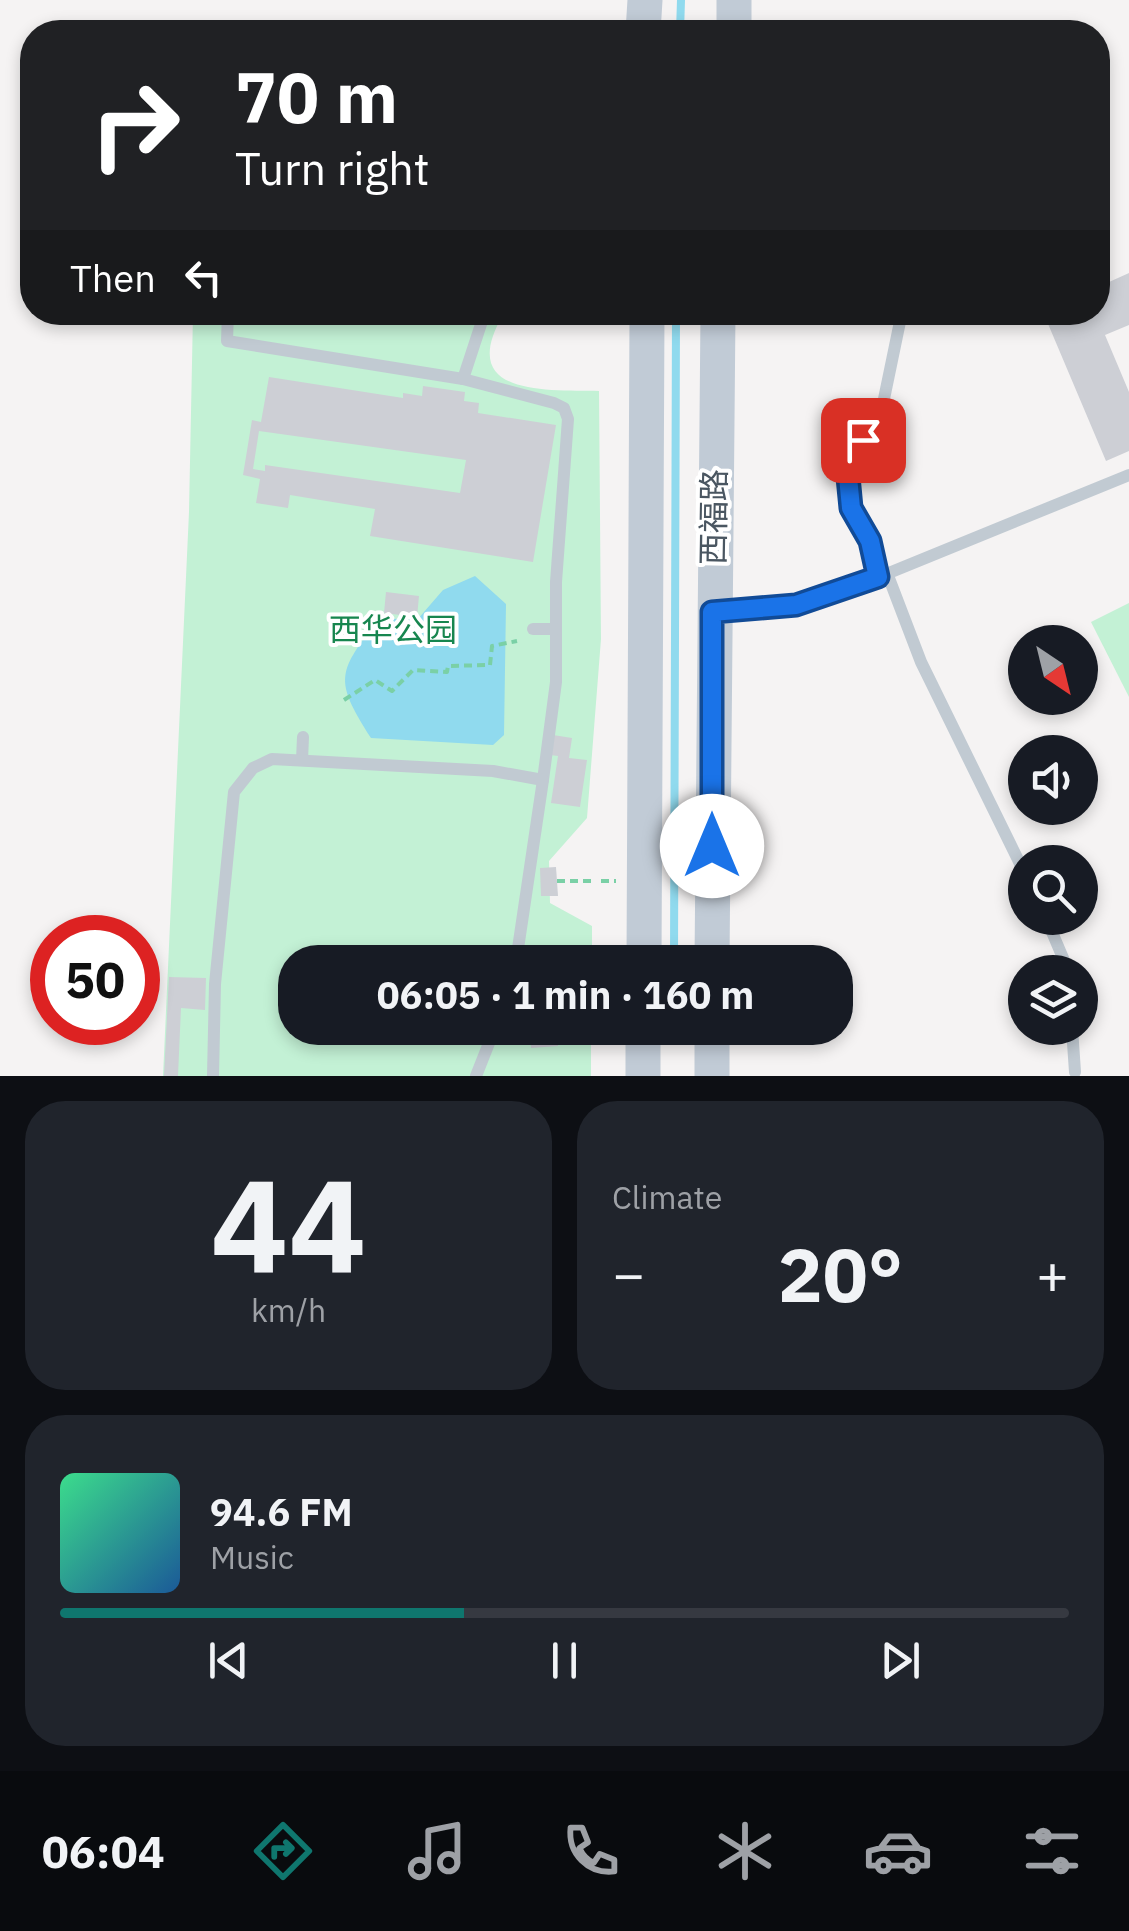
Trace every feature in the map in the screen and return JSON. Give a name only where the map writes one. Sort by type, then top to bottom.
[{"type":"main road","name":"西福路","points":[[644,945],[648,325]]},
{"type":"main road","name":"西福路","points":[[712,945],[712,612],[718,325]]},
{"type":"main road","points":[[643,1045],[643,1076]]},
{"type":"main road","points":[[712,1045],[712,1076]]},
{"type":"lane","points":[[228,325],[228,341],[463,378],[564,408],[568,420],[556,682],[519,945]]},
{"type":"lane","points":[[463,378],[481,325]]},
{"type":"lane","points":[[899,325],[880,424],[846,456],[851,508],[870,541],[921,662],[1011,845]]},
{"type":"lane","points":[[712,612],[796,605],[883,575],[1129,475]]},
{"type":"lane","points":[[533,628],[556,629]]},
{"type":"lane","points":[[302,760],[303,737]]},
{"type":"lane","points":[[213,1076],[216,984],[234,792],[253,768],[272,760],[302,760],[494,771],[543,780]]},
{"type":"lane","points":[[476,1076],[488,1045]]},
{"type":"lane","points":[[1073,1045],[1074,1072]]},
{"type":"path","points":[[344,700],[375,680],[392,691],[413,670],[446,672],[448,666],[490,665],[492,646],[508,646]]},
{"type":"path","points":[[557,881],[596,881]]},
{"type":"green space","name":"西华公园","points":[[193,325],[499,325],[490,360],[498,374],[533,388],[599,391],[601,639],[587,818],[549,861],[550,903],[592,926],[592,945],[278,945],[278,1045],[591,1045],[591,1076],[163,1076],[189,512]]},
{"type":"green space","points":[[1129,603],[1129,697],[1098,636],[1098,625],[1091,622]]},
{"type":"water","points":[[475,576],[506,604],[504,735],[493,745],[371,738],[346,688],[348,664],[355,652],[379,618],[417,620],[443,590]]},
{"type":"building","points":[[1129,273],[1129,325],[1105,335],[1129,392],[1129,451],[1106,461],[1048,325],[1110,325],[1110,282]]},
{"type":"building","points":[[269,377],[403,398],[403,393],[422,396],[423,386],[465,392],[464,401],[479,403],[478,413],[556,425],[533,562],[370,536],[375,509],[290,495],[288,508],[256,503],[260,479],[243,475],[252,420],[261,422]],"holes":[[[259,431],[466,460],[460,493],[265,465],[265,471],[253,469]]]},
{"type":"building","points":[[386,592],[419,596],[417,617],[384,613]]},
{"type":"building","points":[[553,735],[572,738],[569,758],[587,760],[580,807],[551,803],[558,756],[550,755]]},
{"type":"building","points":[[556,867],[558,896],[541,896],[540,868]]},
{"type":"building","points":[[169,977],[206,978],[205,1010],[181,1008],[178,1076],[164,1076]]},
{"type":"waterway","points":[[680,20],[681,0]]},
{"type":"waterway","points":[[674,945],[676,325]]},
{"type":"route","points":[[712,846],[712,612],[755,612],[796,605],[878,577],[870,541],[851,508],[846,456],[863,440]]}]
